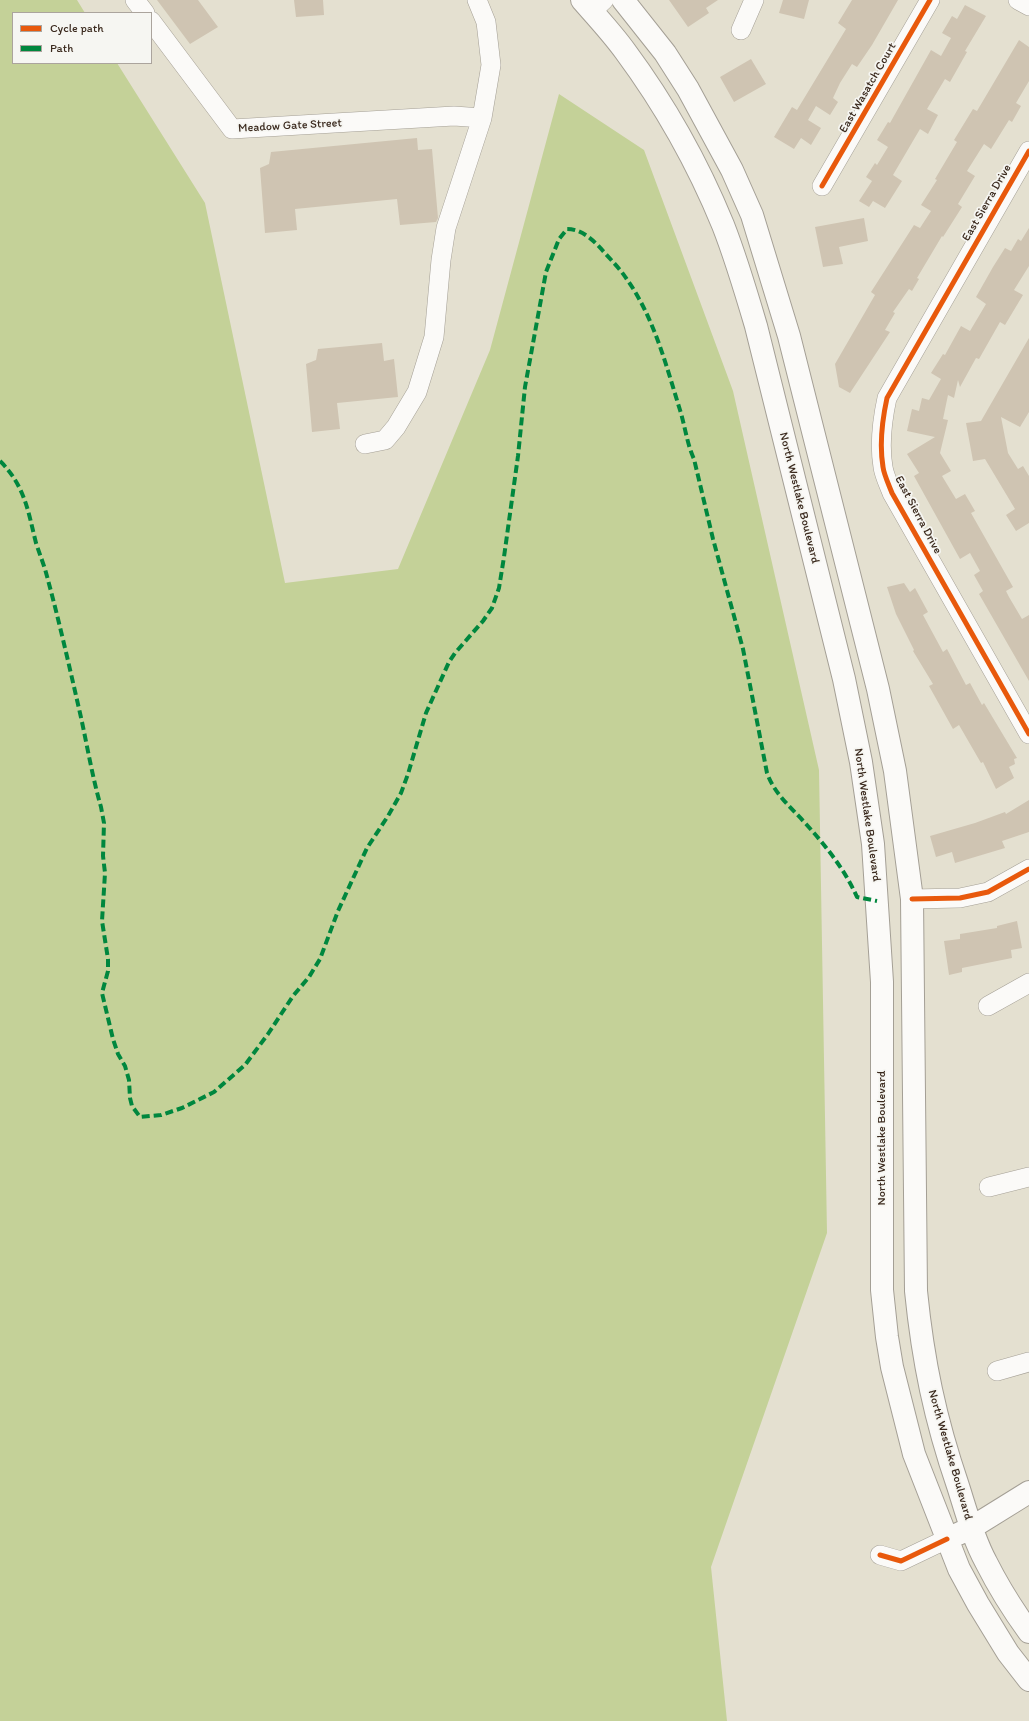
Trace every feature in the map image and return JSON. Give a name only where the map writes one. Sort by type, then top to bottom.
[{"type":"main road","name":"North Westlake Boulevard","points":[[623,0],[665,53],[688,89],[707,121],[732,170],[752,215],[789,336],[878,689],[895,771],[912,899],[916,1291],[927,1375],[936,1416],[971,1528],[985,1562],[1029,1632]]},
{"type":"main road","name":"North Westlake Boulevard","points":[[593,4],[663,107],[704,183],[723,226],[740,273],[756,326],[844,679],[861,762],[873,844],[882,982],[882,1290],[892,1367],[914,1454],[959,1568],[978,1604],[1008,1653],[1029,1680]]},
{"type":"main road","points":[[947,1539],[971,1528],[1029,1492]]},
{"type":"street","points":[[136,0],[144,12]]},
{"type":"street","points":[[364,444],[385,440],[396,427],[417,392],[434,337],[441,260],[446,228],[482,118],[491,65],[486,22],[478,0]]},
{"type":"street","points":[[741,30],[754,0]]},
{"type":"street","name":"East Wasatch Court","points":[[822,186],[930,0]]},
{"type":"street","points":[[1018,0],[1029,6]]},
{"type":"street","name":"Meadow Gate Street","points":[[152,22],[232,129],[454,116],[482,118]]},
{"type":"street","name":"East Sierra Drive","points":[[1029,151],[887,398],[882,422],[880,446],[883,468],[892,493],[1029,734]]},
{"type":"street","points":[[912,899],[960,898],[988,892],[1029,869]]},
{"type":"street","points":[[988,1006],[1029,983]]},
{"type":"street","points":[[990,1187],[1029,1177]]},
{"type":"street","points":[[997,1371],[1029,1362]]},
{"type":"street","points":[[880,1555],[902,1561],[947,1539]]},
{"type":"green space","points":[[0,0],[77,0],[84,12],[12,12],[12,64],[118,64],[205,203],[285,583],[398,569],[490,350],[559,94],[644,150],[733,391],[819,770],[827,1233],[711,1567],[727,1721],[0,1721]]},
{"type":"building","points":[[157,0],[198,0],[218,27],[190,44]]},
{"type":"building","points":[[294,0],[323,0],[324,15],[296,17]]},
{"type":"building","points":[[669,0],[718,0],[706,8],[709,13],[688,27]]},
{"type":"building","points":[[783,0],[809,0],[804,19],[779,13]]},
{"type":"building","points":[[852,0],[898,0],[872,45],[857,67],[852,64],[840,83],[833,98],[838,102],[830,115],[816,106],[808,120],[821,128],[811,145],[801,138],[794,149],[774,137],[792,107],[797,110],[846,29],[838,23]]},
{"type":"building","points":[[965,5],[986,16],[965,51],[967,52],[950,82],[945,79],[927,109],[938,115],[928,134],[920,129],[893,175],[902,181],[885,208],[873,201],[869,207],[859,201],[872,181],[866,177],[875,163],[877,165],[888,147],[877,140],[888,122],[890,123],[931,50],[941,56],[951,38],[942,33],[952,16],[957,19]]},
{"type":"building","points":[[1019,40],[1029,47],[1029,81],[1016,103],[1021,106],[1012,122],[1009,120],[991,149],[984,144],[967,171],[975,176],[958,204],[962,207],[943,237],[942,236],[917,278],[919,279],[912,291],[909,289],[893,312],[895,313],[885,330],[890,332],[850,393],[839,387],[835,364],[875,295],[871,292],[914,225],[920,228],[931,211],[921,205],[937,180],[935,179],[957,142],[954,140],[973,109],[977,111]]},
{"type":"building","points":[[751,59],[766,84],[734,102],[720,77]]},
{"type":"building","points":[[417,138],[418,150],[432,149],[438,218],[436,222],[400,225],[397,199],[295,209],[297,230],[265,233],[260,168],[269,164],[271,152]]},
{"type":"building","points":[[864,218],[868,241],[839,247],[843,264],[823,267],[815,227]]},
{"type":"building","points":[[1029,228],[1029,266],[1014,290],[1023,295],[1005,325],[1000,322],[979,359],[976,358],[960,387],[958,380],[954,398],[948,395],[943,419],[948,420],[940,453],[951,471],[942,476],[956,499],[965,494],[975,511],[971,513],[1013,587],[1006,591],[1009,597],[1022,619],[1029,615],[1029,681],[979,594],[983,591],[974,575],[980,571],[970,553],[960,559],[914,476],[919,473],[907,454],[935,437],[907,431],[912,409],[919,411],[922,398],[929,400],[941,379],[931,373],[943,354],[945,355],[961,326],[970,331],[986,304],[976,297],[993,267],[1005,248],[1011,251],[1018,239],[1021,241]]},
{"type":"building","points":[[1029,338],[1029,412],[1020,427],[1001,417],[1008,453],[1018,469],[1023,466],[1029,476],[1029,523],[1016,531],[1006,515],[1015,509],[985,459],[973,461],[966,423],[981,421]]},
{"type":"building","points":[[382,343],[384,361],[394,359],[398,397],[337,403],[340,429],[312,432],[306,364],[316,360],[318,349]]},
{"type":"building","points":[[904,583],[910,592],[915,588],[928,612],[923,615],[943,652],[947,649],[966,685],[970,683],[982,705],[984,703],[1017,758],[1014,759],[1015,764],[1009,767],[1014,778],[996,789],[983,762],[981,763],[959,725],[953,729],[929,686],[933,684],[913,651],[914,650],[896,614],[887,587]]},
{"type":"building","points":[[1029,800],[1029,832],[1002,841],[1005,848],[955,863],[952,852],[936,857],[930,836],[975,823],[1005,812],[1006,814]]},
{"type":"building","points":[[1017,921],[1022,948],[1011,950],[1012,958],[962,968],[962,972],[949,975],[944,941],[960,939],[960,934],[997,928],[997,926]]},
{"type":"marked path","points":[[0,461],[15,480],[28,510],[59,623],[101,807],[104,823],[103,856],[105,873],[102,921],[108,959],[108,971],[102,993],[113,1039],[118,1054],[125,1066],[129,1080],[132,1106],[140,1117],[161,1115],[182,1108],[214,1092],[245,1065],[293,996],[309,977],[320,959],[338,911],[367,848],[401,793],[426,713],[449,662],[492,608],[499,588],[504,557],[518,456],[525,387],[546,272],[559,239],[567,229],[578,231],[593,240],[621,271],[636,293],[652,325],[680,410],[694,459],[713,539],[743,649],[767,773],[770,781],[784,800],[828,850],[847,877],[857,897],[877,901]]},
{"type":"cycle path","points":[[822,186],[930,0]]},
{"type":"cycle path","points":[[1029,151],[887,398],[882,424],[881,441],[885,477],[892,493],[1029,734]]},
{"type":"cycle path","points":[[912,899],[960,898],[988,892],[1029,869]]},
{"type":"cycle path","points":[[880,1555],[901,1561],[947,1539]]}]
